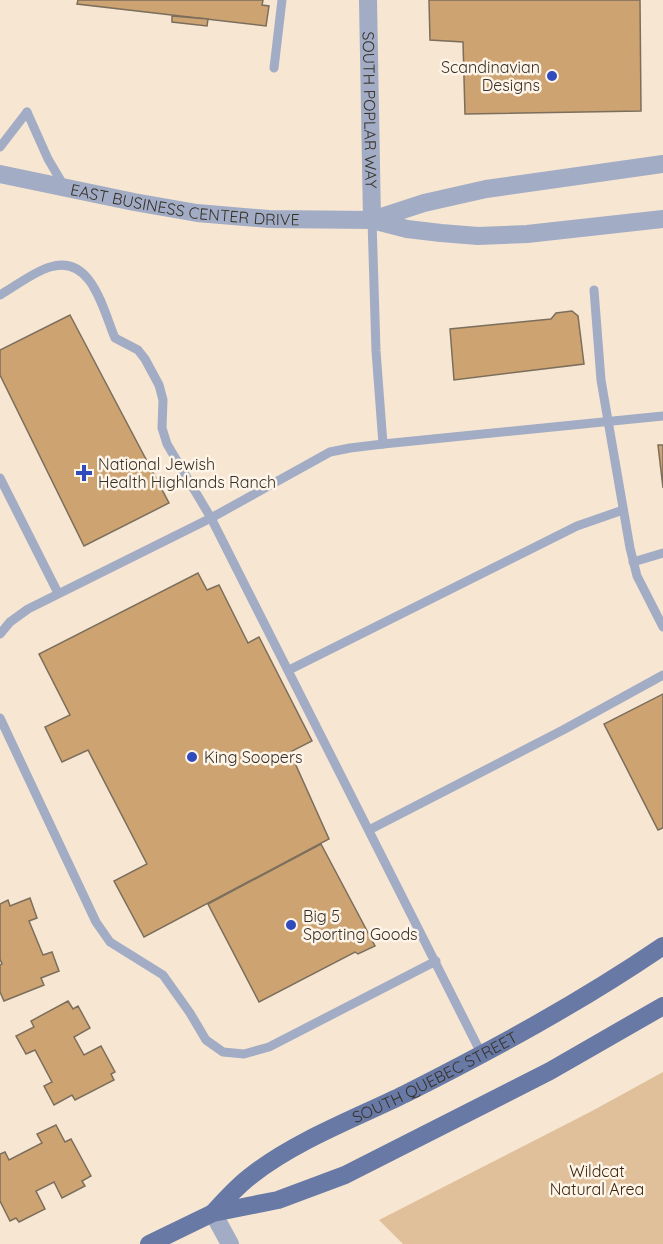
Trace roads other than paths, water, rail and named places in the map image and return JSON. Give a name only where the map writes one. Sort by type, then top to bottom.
[{"type":"main road","name":"SOUTH QUEBEC STREET","points":[[213,1213],[252,1174],[303,1143],[405,1094],[584,998],[663,946]]},
{"type":"main road","name":"SOUTH QUEBEC STREET","points":[[149,1244],[213,1213],[278,1200],[345,1175],[550,1071],[663,1006]]},
{"type":"street","name":"SOUTH POPLAR WAY","points":[[368,0],[372,220]]},
{"type":"street","name":"EAST BUSINESS CENTER DRIVE","points":[[372,220],[424,203],[486,189],[663,164]]},
{"type":"street","name":"EAST BUSINESS CENTER DRIVE","points":[[0,174],[157,207],[220,216],[300,221],[372,220],[407,229],[478,236],[526,234],[663,219]]},
{"type":"street","points":[[213,1213],[230,1244]]},
{"type":"lane","points":[[274,68],[282,0]]},
{"type":"lane","points":[[0,147],[27,112],[48,159],[65,188]]},
{"type":"lane","points":[[372,220],[376,351],[383,444]]},
{"type":"lane","points":[[0,295],[49,267],[71,265],[84,272],[94,286],[115,338],[138,350],[145,358],[159,386],[163,400],[162,428],[167,444],[212,518],[481,1053]]},
{"type":"lane","points":[[594,290],[601,380],[633,562],[637,576],[663,627]]},
{"type":"lane","points":[[0,634],[10,622],[28,609],[212,518],[330,452],[383,444],[663,416]]},
{"type":"lane","points":[[0,478],[58,593]]},
{"type":"lane","points":[[289,670],[577,526],[623,510]]},
{"type":"lane","points":[[633,562],[663,553]]},
{"type":"lane","points":[[369,830],[563,730],[663,675]]},
{"type":"lane","points":[[0,718],[96,922],[110,942],[164,975],[206,1040],[223,1052],[244,1054],[269,1047],[436,961]]},
{"type":"place","name":"Scandinavian Designs","points":[[552,76]]},
{"type":"place","name":"National Jewish Health Highlands Ranch","points":[[84,473]]},
{"type":"place","name":"King Soopers","points":[[192,757]]},
{"type":"place","name":"Big 5 Sporting Goods","points":[[291,925]]},
{"type":"park label","name":"Wildcat Natural Area","points":[[597,1180]]}]
